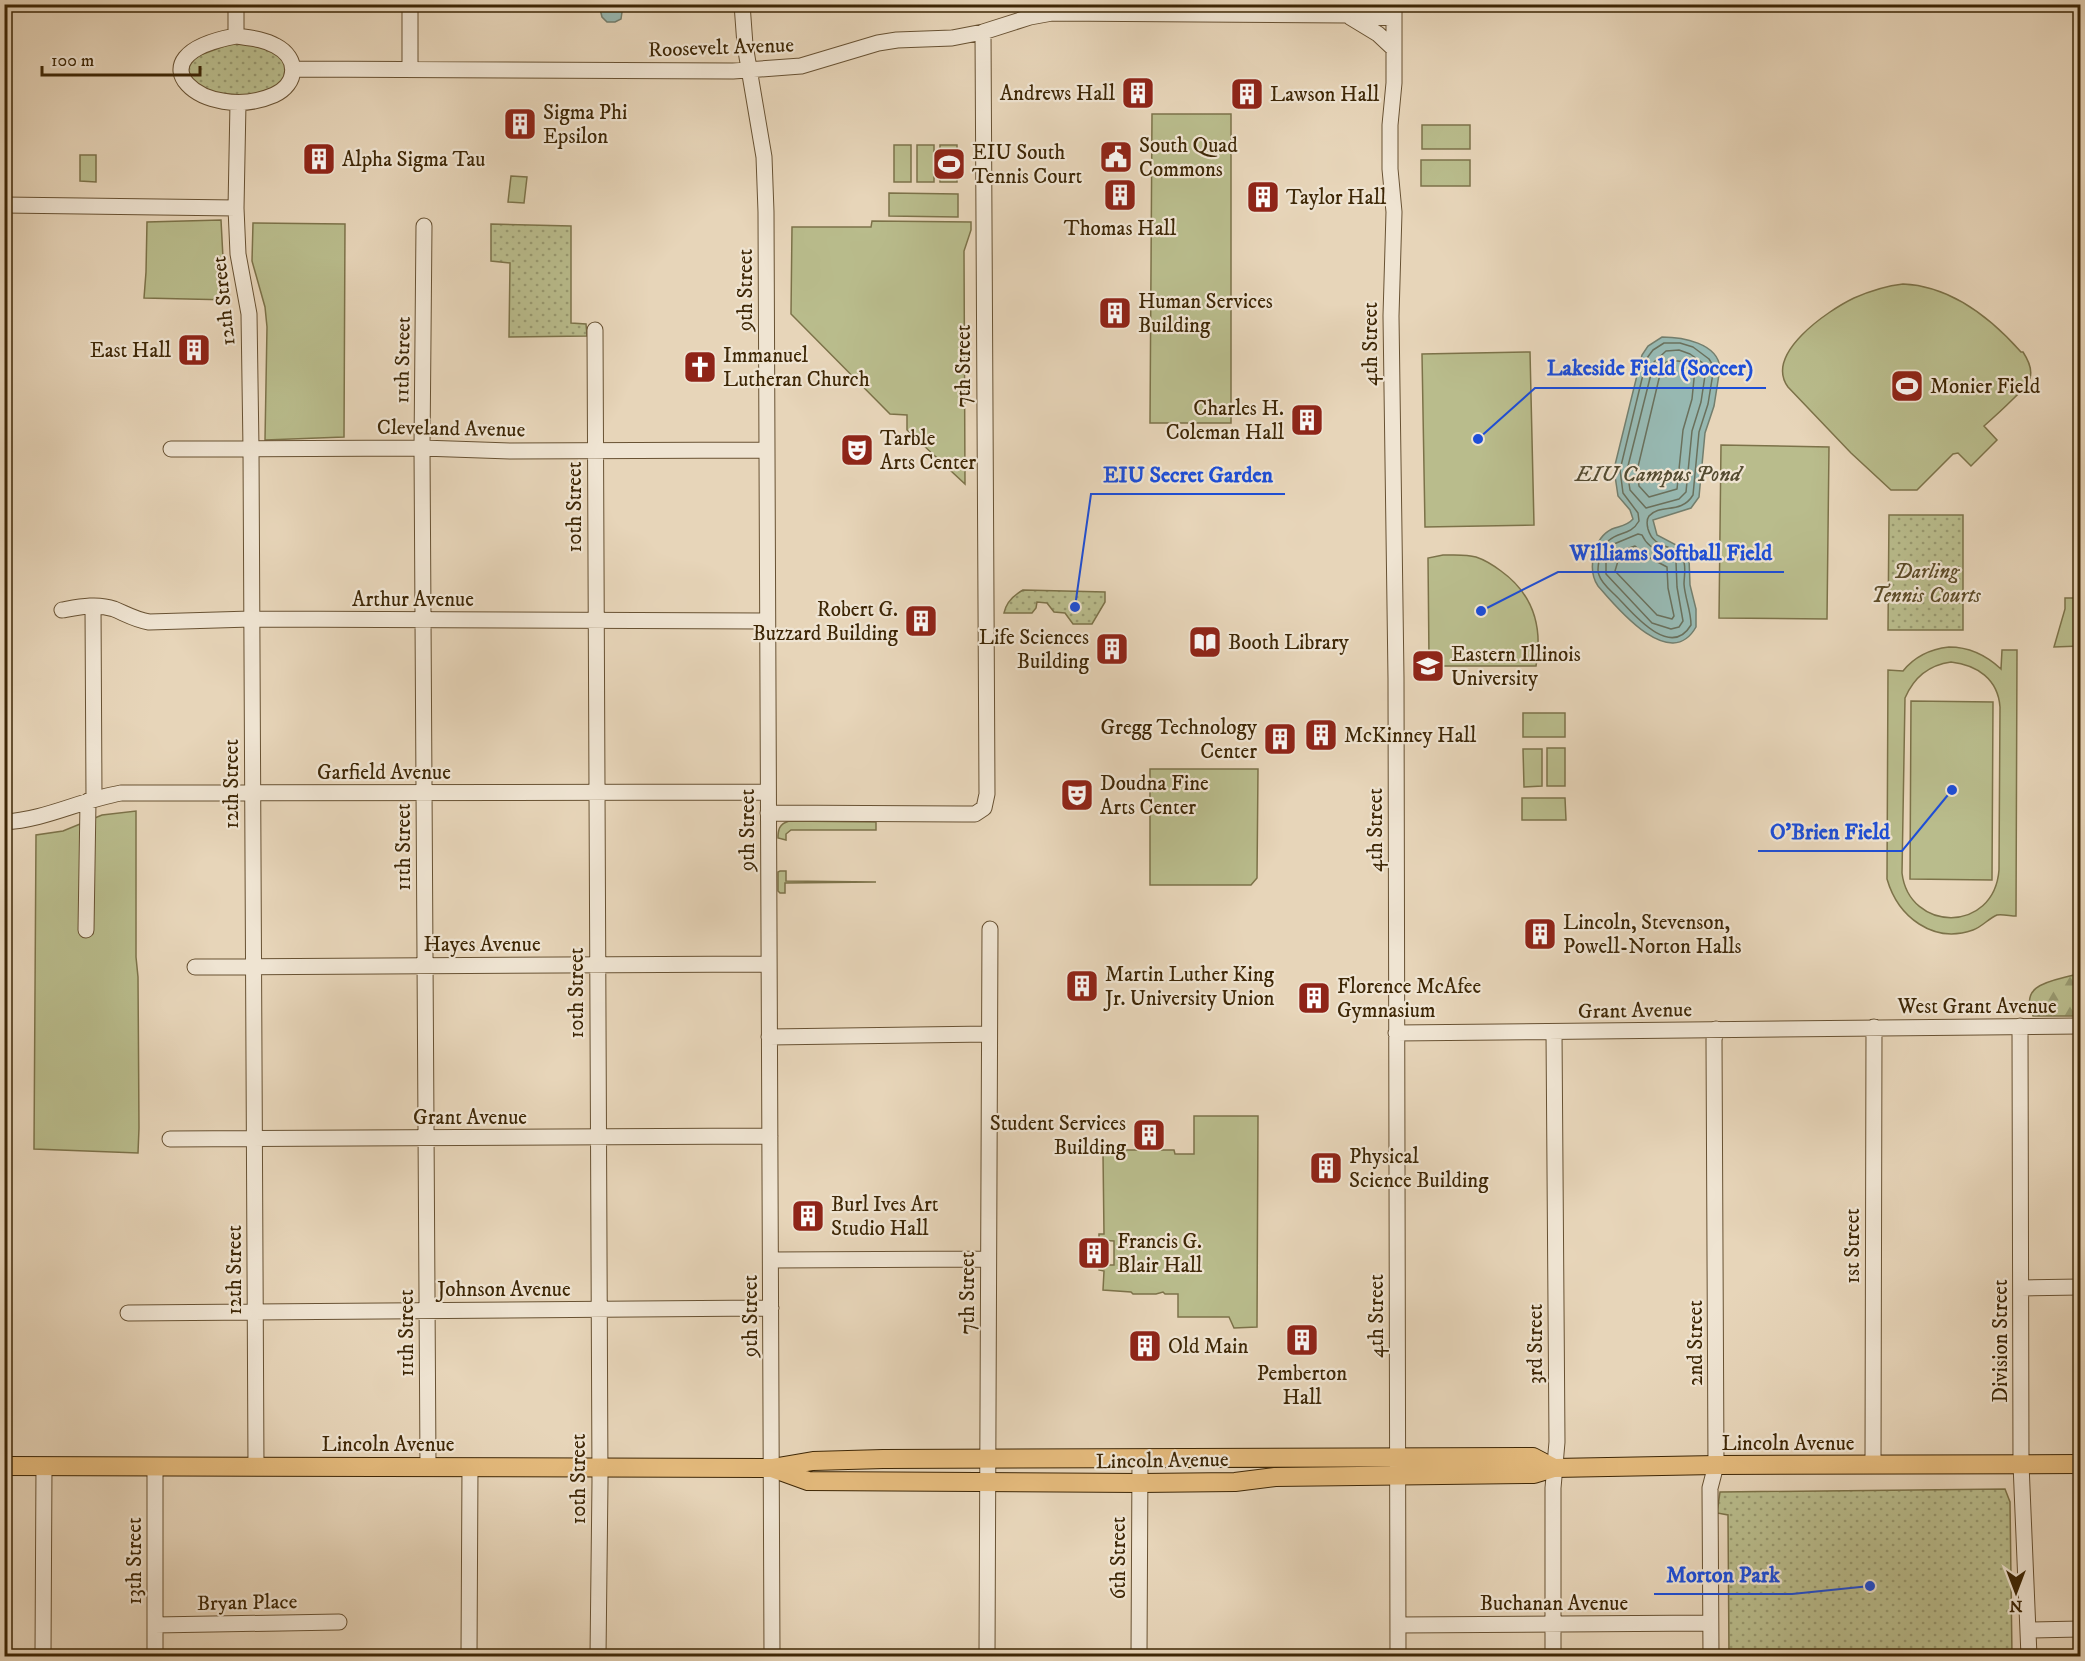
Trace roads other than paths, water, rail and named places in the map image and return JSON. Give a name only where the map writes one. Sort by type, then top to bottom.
[{"type":"main road","name":"Lincoln Avenue","points":[[4,1466],[772,1468],[813,1461],[1140,1460],[1398,1467],[1534,1474],[1554,1468],[1716,1465],[2080,1464]]},
{"type":"main road","name":"Lincoln Avenue","points":[[772,1468],[808,1481],[1140,1483],[1235,1482],[1398,1467]]},
{"type":"street","points":[[236,4],[236,36]]},
{"type":"street","points":[[410,4],[410,69]]},
{"type":"street","name":"9th Street","points":[[742,4],[749,70],[762,143],[765,176],[771,1656]]},
{"type":"street","name":"Roosevelt Avenue","points":[[294,69],[749,70],[812,64],[888,41],[952,38],[983,32],[1030,17],[1056,13],[1347,15],[1394,11]]},
{"type":"street","name":"4th Street","points":[[1394,11],[1390,169],[1394,212],[1391,328],[1396,678],[1398,1656]]},
{"type":"street","points":[[1347,15],[1370,29],[1394,49]]},
{"type":"street","name":"7th Street","points":[[768,813],[975,814],[984,808],[987,794],[983,32]]},
{"type":"street","points":[[236,36],[254,38],[276,46],[287,54],[294,69],[291,82],[284,90],[254,102],[238,103],[206,97],[196,92],[187,84],[181,69],[183,59],[198,47],[219,39],[236,36]]},
{"type":"street","name":"12th Street","points":[[238,103],[236,208],[238,254],[249,314],[251,449],[256,1467]]},
{"type":"street","points":[[4,205],[236,208]]},
{"type":"street","name":"11th Street","points":[[424,226],[422,448],[428,1467]]},
{"type":"street","name":"10th Street","points":[[595,330],[600,1467],[598,1656]]},
{"type":"street","name":"Cleveland Avenue","points":[[171,449],[766,450]]},
{"type":"street","points":[[86,930],[91,800],[93,606]]},
{"type":"street","name":"Arthur Avenue","points":[[62,610],[93,606],[113,609],[134,619],[149,622],[251,619],[767,621]]},
{"type":"street","name":"Garfield Avenue","points":[[4,822],[29,820],[91,800],[130,793],[768,792]]},
{"type":"street","name":"7th Street","points":[[987,1656],[990,929]]},
{"type":"street","name":"Hayes Avenue","points":[[195,967],[769,964]]},
{"type":"street","name":"Division Street","points":[[2020,1026],[2021,1464],[2029,1656]]},
{"type":"street","name":"West Grant Avenue","points":[[1874,1027],[2080,1026]]},
{"type":"street","name":"Grant Avenue","points":[[1396,1033],[1874,1027]]},
{"type":"street","name":"1st Street","points":[[1874,1027],[1874,1465]]},
{"type":"street","name":"2nd Street","points":[[1711,1656],[1710,1488],[1716,1465],[1714,1040],[1716,1029]]},
{"type":"street","name":"3rd Street","points":[[1553,1656],[1554,1468],[1557,1430],[1554,1032]]},
{"type":"street","points":[[769,1037],[989,1034]]},
{"type":"street","name":"Grant Avenue","points":[[170,1139],[770,1136]]},
{"type":"street","points":[[771,1260],[987,1259]]},
{"type":"street","points":[[2021,1288],[2080,1287]]},
{"type":"street","name":"Johnson Avenue","points":[[128,1313],[771,1308]]},
{"type":"street","name":"6th Street","points":[[1139,1656],[1140,1460]]},
{"type":"street","points":[[43,1656],[44,1466]]},
{"type":"street","name":"13th Street","points":[[155,1466],[155,1656]]},
{"type":"street","points":[[469,1656],[470,1467]]},
{"type":"street","name":"Bryan Place","points":[[155,1625],[339,1622]]},
{"type":"street","name":"Buchanan Avenue","points":[[1398,1625],[1710,1623]]},
{"type":"street","points":[[2028,1630],[2080,1629]]},
{"type":"water","points":[[599,5],[623,5],[621,19],[607,22],[602,17]]},
{"type":"water","name":"EIU Campus Pond","points":[[1662,337],[1689,340],[1706,347],[1718,359],[1720,368],[1714,406],[1705,433],[1699,497],[1691,508],[1653,520],[1657,535],[1680,547],[1689,558],[1690,585],[1696,609],[1696,627],[1685,639],[1672,643],[1658,640],[1630,620],[1598,586],[1593,572],[1594,555],[1600,539],[1605,533],[1633,519],[1630,510],[1618,496],[1614,469],[1642,355],[1648,346]]},
{"type":"place","name":"Andrews Hall","points":[[1138,93]]},
{"type":"place","name":"Lawson Hall","points":[[1247,94]]},
{"type":"place","name":"Sigma Phi Epsilon","points":[[520,124]]},
{"type":"place","name":"South Quad Commons","points":[[1116,157]]},
{"type":"place","name":"Alpha Sigma Tau","points":[[319,159]]},
{"type":"place","name":"EIU South Tennis Court","points":[[949,164]]},
{"type":"place","name":"Thomas Hall","points":[[1120,195]]},
{"type":"place","name":"Taylor Hall","points":[[1263,197]]},
{"type":"place","name":"Human Services Building","points":[[1115,313]]},
{"type":"place","name":"East Hall","points":[[194,350]]},
{"type":"place","name":"Immanuel Lutheran Church","points":[[700,367]]},
{"type":"place","name":"Monier Field","points":[[1907,386]]},
{"type":"place","name":"Charles H. Coleman Hall","points":[[1307,420]]},
{"type":"place","name":"Lakeside Field (Soccer)","points":[[1478,439]]},
{"type":"place","name":"Tarble Arts Center","points":[[857,450]]},
{"type":"place","name":"EIU Secret Garden","points":[[1075,607]]},
{"type":"place","name":"Williams Softball Field","points":[[1481,611]]},
{"type":"place","name":"Robert G. Buzzard Building","points":[[921,621]]},
{"type":"place","name":"Booth Library","points":[[1205,642]]},
{"type":"place","name":"Life Sciences Building","points":[[1112,649]]},
{"type":"place","name":"Eastern Illinois University","points":[[1428,666]]},
{"type":"place","name":"McKinney Hall","points":[[1321,735]]},
{"type":"place","name":"Gregg Technology Center","points":[[1280,739]]},
{"type":"place","name":"O'Brien Field","points":[[1952,790]]},
{"type":"place","name":"Doudna Fine Arts Center","points":[[1077,795]]},
{"type":"place","name":"Lincoln, Stevenson, Powell-Norton Halls","points":[[1540,934]]},
{"type":"place","name":"Martin Luther King Jr. University Union","points":[[1082,986]]},
{"type":"place","name":"Florence McAfee Gymnasium","points":[[1314,998]]},
{"type":"place","name":"Student Services Building","points":[[1149,1135]]},
{"type":"place","name":"Physical Science Building","points":[[1326,1168]]},
{"type":"place","name":"Burl Ives Art Studio Hall","points":[[808,1216]]},
{"type":"place","name":"Francis G. Blair Hall","points":[[1094,1253]]},
{"type":"place","name":"Pemberton Hall","points":[[1302,1340]]},
{"type":"place","name":"Old Main","points":[[1145,1346]]},
{"type":"place","name":"Morton Park","points":[[1870,1586]]},
{"type":"park label","name":"Darling Tennis Courts","points":[[1926,583]]}]
